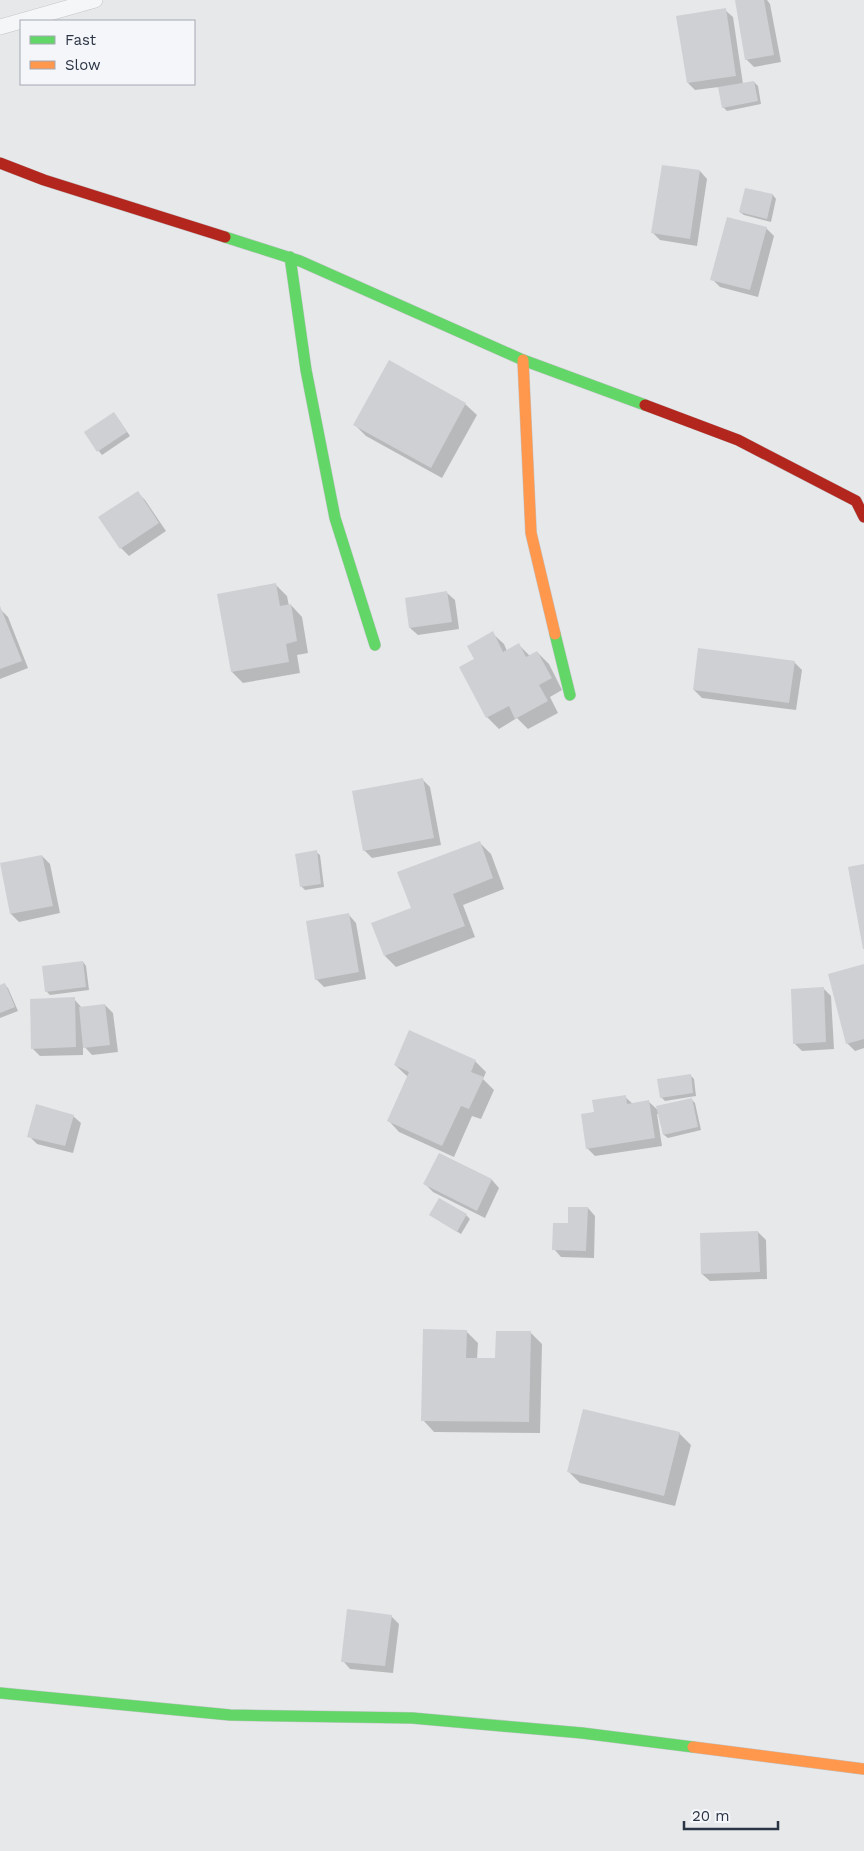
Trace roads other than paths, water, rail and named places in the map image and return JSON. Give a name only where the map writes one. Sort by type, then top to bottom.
[{"type":"street","points":[[0,164],[44,180],[290,258],[523,360],[738,440],[856,501],[864,517]]},
{"type":"street","points":[[290,258],[306,370],[335,518],[375,645]]},
{"type":"street","points":[[523,360],[531,534],[570,695]]},
{"type":"street","points":[[0,1693],[230,1715],[412,1718],[572,1732],[864,1769]]},
{"type":"lane","points":[[25,20],[95,0]]},
{"type":"lane","points":[[0,27],[20,21]]}]
